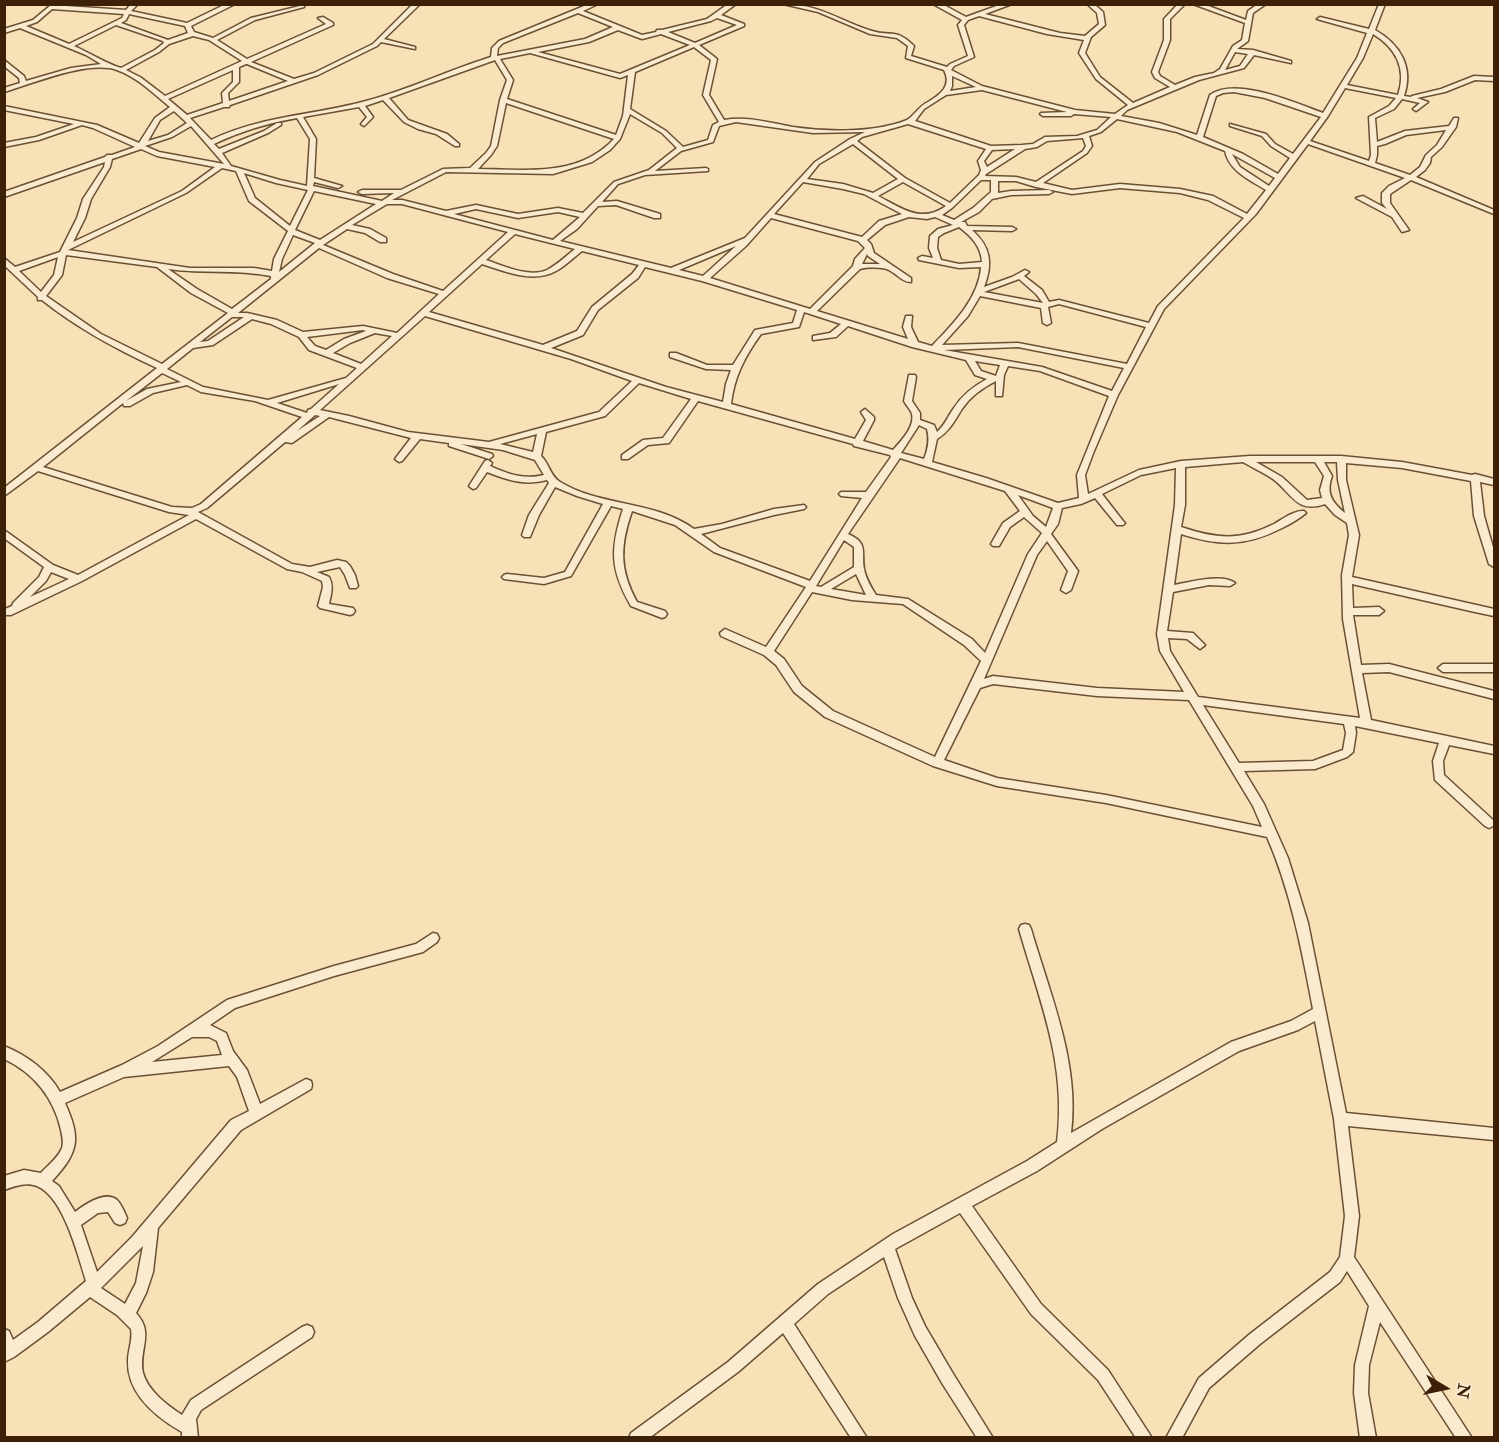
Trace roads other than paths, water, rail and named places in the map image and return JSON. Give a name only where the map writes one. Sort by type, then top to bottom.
[{"type":"street","points":[[69,45],[125,18],[127,12],[135,4]]},
{"type":"street","points":[[4,31],[35,21],[51,7],[127,12],[188,25],[232,4]]},
{"type":"street","points":[[185,118],[227,106],[334,66],[380,40],[417,4]]},
{"type":"street","points":[[495,56],[501,42],[595,4]]},
{"type":"street","points":[[578,11],[639,37],[718,16],[733,4]]},
{"type":"street","points":[[786,4],[820,11],[872,33],[903,37],[911,46],[908,57],[948,71],[982,88],[1076,113],[1104,128]]},
{"type":"street","points":[[936,4],[966,19]]},
{"type":"street","points":[[948,71],[971,58],[970,46],[960,28],[966,19],[1009,4]]},
{"type":"street","points":[[1090,4],[1100,11],[1102,25],[1088,38],[1082,53],[1095,74],[1153,122]]},
{"type":"street","points":[[1176,88],[1157,77],[1155,72],[1168,43],[1170,28],[1167,19],[1182,4]]},
{"type":"street","points":[[1196,4],[1247,22]]},
{"type":"street","points":[[1216,74],[1222,70],[1233,50],[1246,38],[1250,12],[1263,4]]},
{"type":"street","points":[[1084,500],[1081,475],[1114,395],[1150,326],[1161,308],[1248,217],[1324,116],[1372,32],[1382,4]]},
{"type":"street","points":[[213,40],[253,19],[302,6]]},
{"type":"street","points":[[978,15],[1008,20],[1052,35],[1088,38]]},
{"type":"street","points":[[532,52],[620,76],[742,26],[718,16]]},
{"type":"street","points":[[165,98],[331,24],[321,18]]},
{"type":"street","points":[[1320,19],[1372,32],[1390,40],[1402,61],[1406,81],[1399,98],[1394,106],[1372,117],[1371,165]]},
{"type":"street","points":[[116,23],[165,40],[167,43]]},
{"type":"street","points":[[188,25],[192,34]]},
{"type":"street","points":[[21,26],[69,45],[100,64],[121,70],[165,98],[210,143],[229,168]]},
{"type":"street","points":[[210,143],[225,136],[284,120],[383,97],[495,56],[508,57],[591,40],[617,28]]},
{"type":"street","points":[[658,31],[695,45],[714,59],[706,95],[722,122]]},
{"type":"street","points":[[121,70],[158,51],[167,43],[192,34],[213,40],[248,62],[295,82]]},
{"type":"street","points":[[380,40],[413,48]]},
{"type":"street","points":[[1233,50],[1253,52],[1289,62]]},
{"type":"street","points":[[705,279],[748,239],[817,163],[831,156],[852,140],[910,122],[990,148],[1035,146],[1045,139],[1086,136],[1104,128],[1115,116],[1133,106],[1176,88],[1242,66],[1253,52]]},
{"type":"street","points":[[472,170],[494,146],[503,100],[510,80],[495,56]]},
{"type":"street","points":[[4,62],[22,77],[23,84]]},
{"type":"street","points":[[4,90],[100,64]]},
{"type":"street","points":[[227,106],[225,93],[236,82],[236,67]]},
{"type":"street","points":[[910,122],[920,109],[937,101],[946,93],[950,86],[948,71]]},
{"type":"street","points":[[4,493],[233,314],[318,242],[402,191],[440,172],[472,170],[525,173],[563,170],[590,161],[608,149],[618,138],[627,110],[632,72]]},
{"type":"street","points":[[1343,86],[1399,98],[1413,98],[1443,91],[1474,78],[1494,79]]},
{"type":"street","points":[[946,93],[982,88]]},
{"type":"street","points":[[1200,136],[1214,92],[1224,89],[1279,101],[1324,116]]},
{"type":"street","points":[[383,97],[389,101],[399,117],[410,123],[445,133],[458,145]]},
{"type":"street","points":[[1413,98],[1425,103],[1416,109]]},
{"type":"street","points":[[503,100],[618,138]]},
{"type":"street","points":[[360,104],[370,117],[364,124]]},
{"type":"street","points":[[140,146],[158,119],[175,107]]},
{"type":"street","points":[[4,108],[83,123],[107,130],[157,154],[239,169],[278,183],[363,192],[402,191]]},
{"type":"street","points":[[627,110],[664,132],[681,149]]},
{"type":"street","points":[[1043,114],[1076,113],[1153,122],[1200,136],[1245,157],[1279,177]]},
{"type":"street","points":[[274,277],[278,259],[292,232],[302,224],[310,185],[313,139],[300,118]]},
{"type":"street","points":[[218,152],[266,132],[284,120]]},
{"type":"street","points":[[645,174],[681,149],[711,141],[716,125],[722,122],[740,121],[804,130],[880,130]]},
{"type":"street","points":[[4,145],[37,139],[83,123]]},
{"type":"street","points":[[1373,144],[1410,132],[1455,123],[1440,146],[1430,154],[1425,168],[1394,186],[1385,197],[1395,217],[1405,230]]},
{"type":"street","points":[[1232,125],[1264,135],[1274,145],[1294,157]]},
{"type":"street","points":[[4,195],[192,126]]},
{"type":"street","points":[[179,132],[225,136]]},
{"type":"street","points":[[1036,184],[1085,152],[1089,146],[1086,136]]},
{"type":"street","points":[[852,140],[903,179],[974,212]]},
{"type":"street","points":[[1305,141],[1410,177],[1494,213]]},
{"type":"street","points":[[936,215],[953,204],[974,181],[1023,147]]},
{"type":"street","points":[[831,156],[860,148]]},
{"type":"street","points":[[982,175],[981,161],[990,148]]},
{"type":"street","points":[[1228,150],[1230,159],[1235,165],[1270,190]]},
{"type":"street","points":[[41,298],[58,275],[65,251],[87,200],[106,169],[109,156]]},
{"type":"street","points":[[10,271],[65,251],[184,192],[220,166]]},
{"type":"street","points":[[239,169],[252,199],[292,232],[390,276],[443,293]]},
{"type":"street","points":[[554,242],[586,216],[616,183],[645,174],[706,170]]},
{"type":"street","points":[[982,175],[1064,191]]},
{"type":"street","points":[[993,195],[994,178]]},
{"type":"street","points":[[873,196],[903,179]]},
{"type":"street","points":[[938,262],[933,248],[934,236],[941,231],[962,225],[1010,179]]},
{"type":"street","points":[[802,180],[873,196],[889,207],[912,214],[936,215],[962,225],[1012,229]]},
{"type":"street","points":[[310,185],[382,203],[402,202],[513,232],[673,270],[812,311],[915,345],[1073,378],[1114,395]]},
{"type":"street","points":[[993,195],[1125,186],[1180,191],[1210,198],[1248,217]]},
{"type":"street","points":[[1360,198],[1395,217]]},
{"type":"street","points":[[597,204],[617,203],[657,216]]},
{"type":"street","points":[[448,213],[476,207],[518,216],[558,210],[586,216]]},
{"type":"street","points":[[863,240],[882,223],[912,214]]},
{"type":"street","points":[[768,215],[863,240],[876,258],[908,280]]},
{"type":"street","points":[[302,224],[318,242]]},
{"type":"street","points":[[934,349],[963,317],[977,293],[985,264],[980,240],[962,225]]},
{"type":"street","points":[[345,226],[367,231],[383,240]]},
{"type":"street","points":[[6,613],[79,579],[204,506],[274,447],[513,232]]},
{"type":"street","points":[[673,270],[748,239]]},
{"type":"street","points":[[480,261],[520,272],[542,274],[554,269],[582,248]]},
{"type":"street","points":[[812,311],[857,267],[859,259],[868,249]]},
{"type":"street","points":[[65,251],[160,267],[199,271],[254,270],[274,277]]},
{"type":"street","points":[[922,258],[959,266],[985,264]]},
{"type":"street","points":[[4,261],[10,271],[70,321],[173,374],[186,383],[201,389],[268,402],[309,414],[346,416],[418,436],[486,445],[536,457],[542,460],[551,480]]},
{"type":"street","points":[[543,348],[567,339],[585,327],[595,309],[635,276],[644,263]]},
{"type":"street","points":[[857,267],[866,265],[891,267]]},
{"type":"street","points":[[160,267],[233,314],[251,316],[302,335],[363,328],[397,335]]},
{"type":"street","points":[[977,293],[1022,274],[1039,292],[1046,309],[1047,323]]},
{"type":"street","points":[[977,293],[990,298],[1043,305],[1059,302],[1150,326]]},
{"type":"street","points":[[727,405],[728,384],[758,332],[796,325],[802,308]]},
{"type":"street","points":[[423,313],[577,358],[636,381],[727,405],[927,464],[1058,506],[1084,500],[1139,473],[1181,464],[1244,459],[1341,459],[1402,465],[1494,482]]},
{"type":"street","points":[[190,346],[210,343],[251,316]]},
{"type":"street","points":[[909,318],[907,327],[915,345]]},
{"type":"street","points":[[816,338],[833,335],[846,323]]},
{"type":"street","points":[[327,353],[347,341],[376,330]]},
{"type":"street","points":[[302,335],[312,348],[361,367]]},
{"type":"street","points":[[567,339],[577,358]]},
{"type":"street","points":[[934,349],[1002,344],[1057,351],[1130,367]]},
{"type":"street","points":[[999,394],[997,379],[1003,363],[1002,344]]},
{"type":"street","points":[[673,356],[706,367],[736,368]]},
{"type":"street","points":[[969,358],[978,373],[997,379]]},
{"type":"street","points":[[149,379],[173,374]]},
{"type":"street","points":[[768,652],[916,421],[915,410],[908,401],[912,377]]},
{"type":"street","points":[[268,402],[347,379]]},
{"type":"street","points":[[934,437],[950,426],[954,413],[970,394],[997,379]]},
{"type":"street","points":[[486,445],[602,414],[636,381]]},
{"type":"street","points":[[112,409],[127,405],[150,391],[186,383]]},
{"type":"street","points":[[625,457],[646,442],[666,441],[697,397]]},
{"type":"street","points":[[857,444],[870,420],[865,412]]},
{"type":"street","points":[[274,447],[328,414]]},
{"type":"street","points":[[916,421],[931,428],[934,437],[927,464]]},
{"type":"street","points":[[536,457],[542,430]]},
{"type":"street","points":[[399,459],[418,436]]},
{"type":"street","points":[[445,440],[458,447],[489,456]]},
{"type":"street","points":[[473,486],[486,468],[489,456],[486,445]]},
{"type":"street","points":[[1317,458],[1328,476],[1325,482],[1327,500],[1335,512],[1351,521]]},
{"type":"street","points":[[1244,459],[1279,479],[1301,502],[1311,505],[1327,500]]},
{"type":"street","points":[[1341,459],[1342,480],[1354,535],[1347,580],[1348,612],[1366,723]]},
{"type":"street","points":[[1173,1437],[1204,1383],[1255,1339],[1335,1277],[1347,1259],[1352,1216],[1341,1119],[1302,923],[1271,833],[1258,804],[1165,651],[1162,634],[1180,505],[1181,464]]},
{"type":"street","points":[[35,467],[137,501],[192,513],[274,560],[326,579],[328,587],[323,606],[350,611]]},
{"type":"street","points":[[486,468],[516,480],[531,482],[551,480],[609,501],[672,519],[695,532],[717,550],[821,591],[852,597],[893,598],[915,606],[968,642],[986,660]]},
{"type":"street","points":[[1475,477],[1479,516],[1494,564]]},
{"type":"street","points":[[527,535],[551,480]]},
{"type":"street","points":[[1009,490],[1025,512],[1047,533],[1073,571],[1066,590]]},
{"type":"street","points":[[1096,493],[1120,523]]},
{"type":"street","points":[[844,494],[869,495]]},
{"type":"street","points":[[507,577],[544,580],[568,574],[609,501]]},
{"type":"street","points":[[629,506],[616,552],[618,571],[634,604],[662,614]]},
{"type":"street","points":[[937,763],[976,685],[1033,554],[1047,533],[1058,506]]},
{"type":"street","points":[[695,532],[711,530],[779,509],[801,507]]},
{"type":"street","points":[[996,544],[1006,525],[1025,512]]},
{"type":"street","points":[[1176,530],[1218,541],[1241,541],[1266,533],[1301,513]]},
{"type":"street","points":[[4,533],[49,567],[79,579]]},
{"type":"street","points":[[842,535],[855,541],[860,548],[859,568],[873,598]]},
{"type":"street","points":[[303,569],[339,563],[345,565],[348,568],[352,586]]},
{"type":"street","points":[[6,613],[43,579],[49,567]]},
{"type":"street","points":[[821,591],[859,568]]},
{"type":"street","points":[[1347,580],[1457,607],[1494,612]]},
{"type":"street","points":[[1167,590],[1209,582],[1230,583]]},
{"type":"street","points":[[1348,612],[1378,611]]},
{"type":"street","points":[[725,633],[768,652],[780,662],[798,689],[829,714],[937,763],[997,782],[1106,799],[1271,833]]},
{"type":"street","points":[[1162,634],[1190,636],[1200,645]]},
{"type":"street","points":[[1356,669],[1389,668],[1494,695]]},
{"type":"street","points":[[1443,668],[1494,669]]},
{"type":"street","points":[[976,685],[993,680],[1098,692],[1192,698],[1366,723],[1494,750]]},
{"type":"street","points":[[1237,767],[1314,765],[1323,759],[1337,758],[1348,752],[1351,733],[1349,721]]},
{"type":"street","points":[[1445,740],[1439,752],[1439,777],[1489,823]]},
{"type":"street","points":[[1025,929],[1064,1064],[1068,1088],[1067,1123],[1063,1146]]},
{"type":"street","points":[[57,1100],[123,1071],[192,1031],[231,1004],[419,948],[433,938]]},
{"type":"street","points":[[636,1437],[733,1367],[822,1289],[887,1246],[1235,1046],[1294,1026],[1320,1012]]},
{"type":"street","points":[[192,1031],[218,1033],[242,1074],[256,1112]]},
{"type":"street","points":[[4,1052],[24,1060],[40,1073],[57,1100],[69,1143],[67,1151],[43,1181]]},
{"type":"street","points":[[123,1071],[146,1071],[232,1060]]},
{"type":"street","points":[[4,1336],[7,1353],[92,1286],[151,1225],[236,1125],[306,1085]]},
{"type":"street","points":[[1341,1119],[1494,1134]]},
{"type":"street","points":[[4,1183],[17,1176],[29,1175],[55,1190],[68,1209],[92,1286],[128,1314],[138,1326],[139,1338],[135,1364],[139,1381],[161,1411],[189,1432]]},
{"type":"street","points":[[73,1223],[89,1210],[103,1204],[112,1205],[120,1218]]},
{"type":"street","points":[[962,1204],[1036,1309],[1103,1375],[1145,1437]]},
{"type":"street","points":[[128,1314],[136,1302],[148,1269],[151,1225]]},
{"type":"street","points":[[887,1246],[911,1312],[925,1341],[956,1394],[986,1437]]},
{"type":"street","points":[[1347,1259],[1461,1436]]},
{"type":"street","points":[[1368,1437],[1360,1393],[1362,1365],[1377,1304]]},
{"type":"street","points":[[784,1322],[860,1437]]},
{"type":"street","points":[[189,1432],[190,1413],[204,1399],[307,1332]]}]
